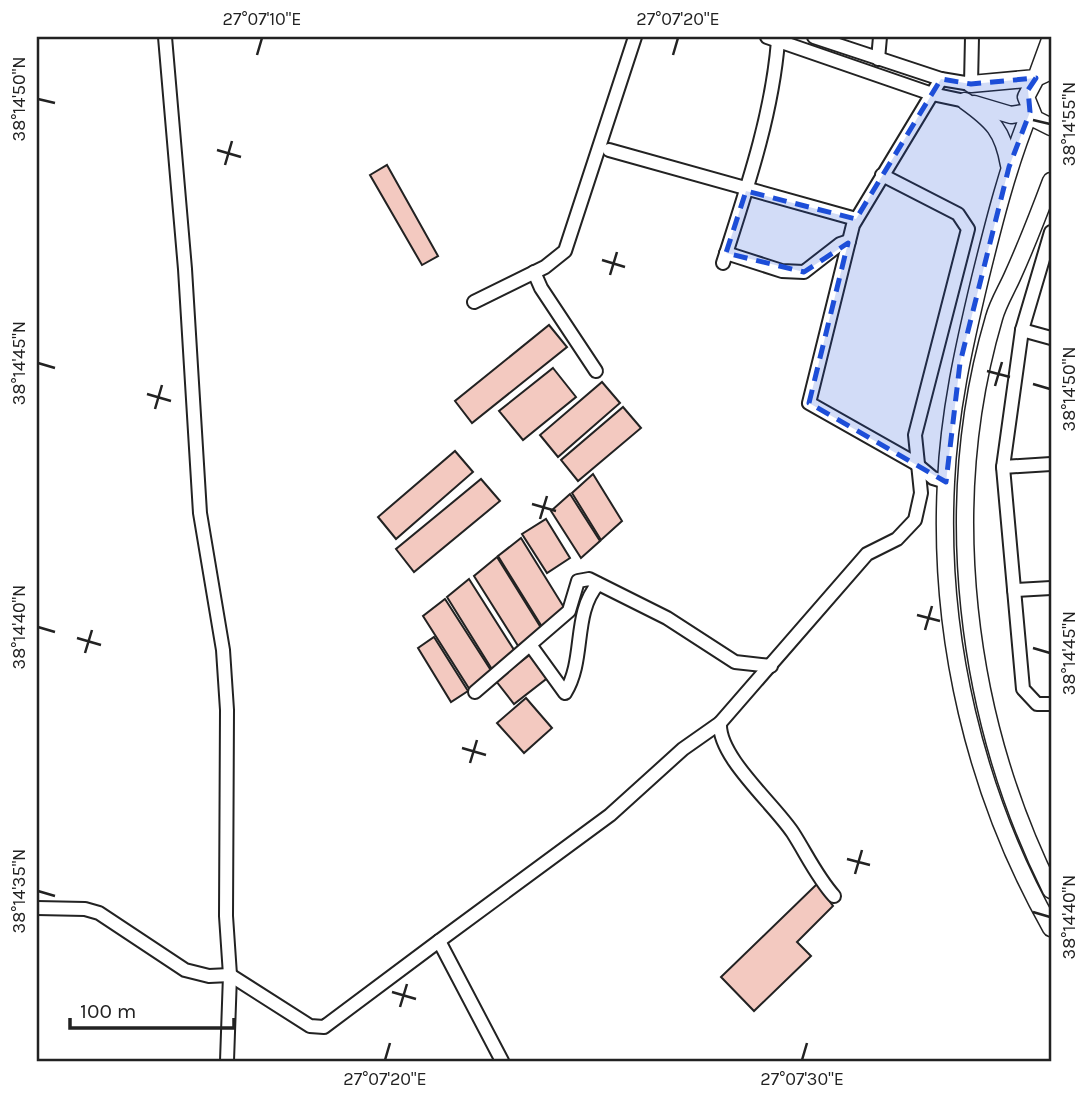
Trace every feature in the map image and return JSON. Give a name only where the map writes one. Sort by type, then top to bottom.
[{"type":"main road","points":[[1051,37],[1028,90],[1030,112],[1009,167],[960,363],[946,482],[951,619],[968,720],[990,800],[1051,928]]},
{"type":"main road","points":[[971,84],[1035,78],[1051,71]]},
{"type":"main road","points":[[965,101],[1011,115],[1030,112]]},
{"type":"main road","points":[[965,101],[983,114],[1004,138],[1009,167]]},
{"type":"main road","points":[[1030,112],[1042,124],[1051,127]]},
{"type":"main road","points":[[1051,181],[995,314],[983,358],[969,438],[965,537],[979,670],[996,753],[1027,842],[1051,890]]},
{"type":"street","points":[[165,37],[187,295],[200,513],[223,650],[227,710],[226,916],[230,975],[227,1061]]},
{"type":"street","points":[[474,302],[534,272],[565,251],[635,37]]},
{"type":"street","points":[[878,59],[880,37]]},
{"type":"street","points":[[822,38],[941,79],[971,84],[972,37]]},
{"type":"street","points":[[849,242],[840,244],[824,260],[804,272],[782,271],[724,258],[746,191],[775,75],[772,39],[932,94],[965,101]]},
{"type":"street","points":[[941,79],[856,219],[809,403],[915,463],[933,478],[946,482]]},
{"type":"street","points":[[609,150],[746,191],[856,219]]},
{"type":"street","points":[[37,908],[85,909],[99,913],[185,970],[209,976],[230,975],[310,1026],[324,1027],[610,815],[683,749],[720,723],[867,554],[897,539],[915,520],[920,493],[915,463],[915,435],[968,229],[958,214],[882,176]]},
{"type":"street","points":[[1051,232],[1022,330],[1003,467],[1023,689],[1037,704],[1051,704]]},
{"type":"street","points":[[534,272],[596,371]]},
{"type":"street","points":[[1022,330],[1051,338]]},
{"type":"street","points":[[1003,467],[1051,464]]},
{"type":"street","points":[[475,692],[569,611],[578,581],[589,579],[667,618],[735,663],[771,666]]},
{"type":"street","points":[[531,646],[565,693],[573,680],[584,606],[598,584]]},
{"type":"street","points":[[1014,590],[1051,588]]},
{"type":"street","points":[[720,723],[719,734],[729,752],[792,832],[817,876],[834,897]]},
{"type":"street","points":[[439,941],[502,1061]]},
{"type":"highlighted area","points":[[1036,78],[1028,90],[1030,112],[1009,167],[960,363],[946,482],[809,403],[848,243],[804,272],[726,253],[746,191],[856,219],[941,79],[971,84]]},
{"type":"building","points":[[387,165],[438,256],[422,265],[370,175]]},
{"type":"building","points":[[549,325],[567,347],[472,423],[455,401]]},
{"type":"building","points":[[553,368],[576,397],[523,440],[499,411]]},
{"type":"building","points":[[602,382],[620,403],[558,457],[540,435]]},
{"type":"building","points":[[623,407],[641,428],[578,481],[561,460]]},
{"type":"building","points":[[455,451],[473,472],[396,539],[378,517]]},
{"type":"building","points":[[593,474],[622,521],[601,540],[572,493]]},
{"type":"building","points":[[481,479],[500,501],[414,572],[396,549]]},
{"type":"building","points":[[570,494],[600,541],[581,558],[551,511]]},
{"type":"building","points":[[546,519],[570,558],[547,573],[522,534]]},
{"type":"building","points":[[521,538],[565,609],[544,630],[498,556]]},
{"type":"building","points":[[497,557],[543,631],[520,649],[474,576]]},
{"type":"building","points":[[469,579],[516,653],[493,671],[447,597]]},
{"type":"building","points":[[445,599],[492,672],[470,690],[423,616]]},
{"type":"building","points":[[434,637],[468,691],[451,702],[418,648]]},
{"type":"building","points":[[532,653],[550,676],[514,704],[496,681]]},
{"type":"building","points":[[526,698],[552,728],[524,753],[497,723]]},
{"type":"building","points":[[817,884],[833,906],[797,942],[811,956],[754,1011],[721,977]]}]
